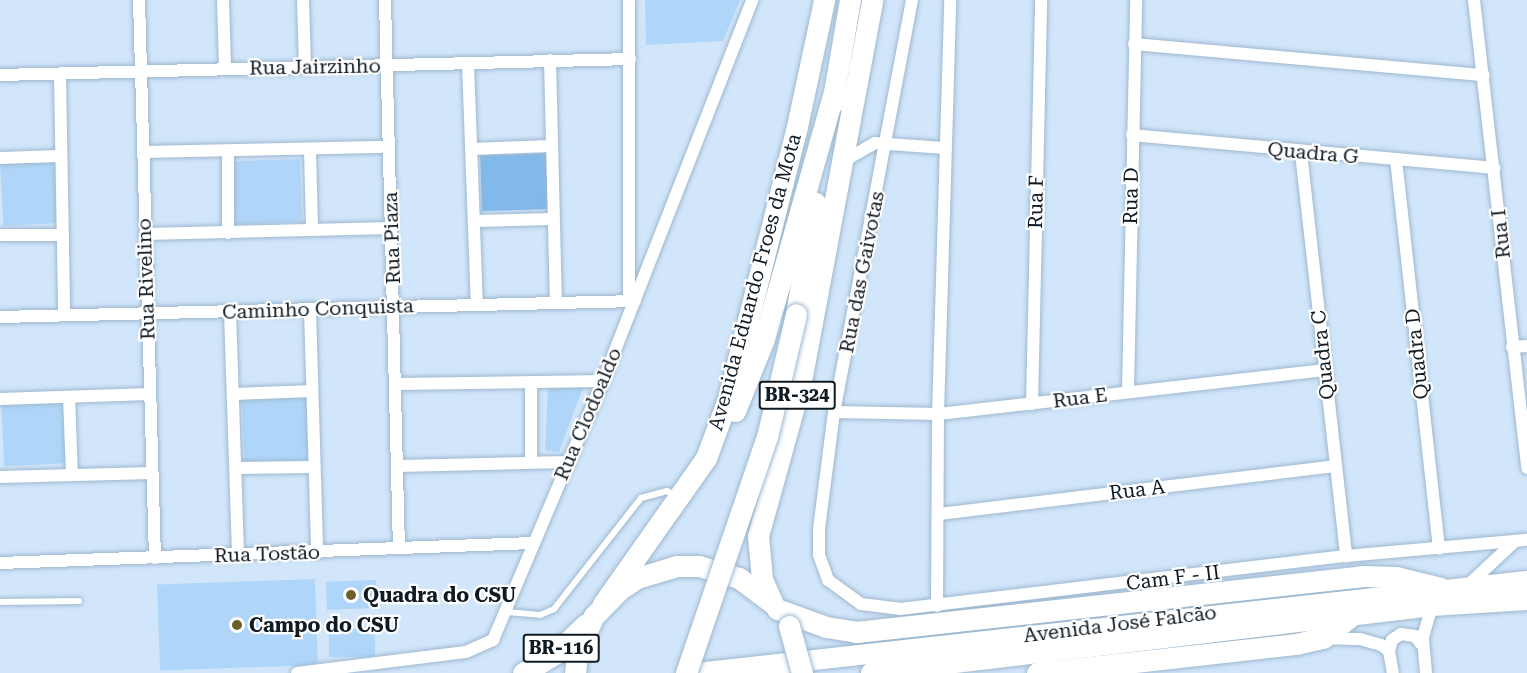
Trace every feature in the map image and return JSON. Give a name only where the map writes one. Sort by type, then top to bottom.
[{"type":"highway","name":"Avenida Eduardo Froes da Mota","points":[[576,666],[598,610],[680,498],[706,458],[728,399],[747,330],[824,0]]},
{"type":"highway","name":"BR-324","points":[[686,673],[767,437],[796,314],[850,0]]},
{"type":"highway","name":"BR-324","points":[[780,613],[762,579],[758,536],[801,381],[872,0]]},
{"type":"highway","name":"BR-324","points":[[706,458],[733,414],[764,339],[834,91]]},
{"type":"highway","points":[[598,610],[637,578],[677,566],[699,566],[730,574],[758,590],[780,613],[802,673]]},
{"type":"highway","points":[[780,613],[826,627],[856,632],[1364,576],[1396,577],[1436,597]]},
{"type":"highway","name":"BR-116","points":[[523,673],[555,654],[598,610]]},
{"type":"highway","points":[[1037,673],[1323,638],[1350,617]]},
{"type":"main road","name":"Avenida José Falcão","points":[[871,673],[1350,617],[1436,597],[1466,587],[1527,581]]},
{"type":"main road","name":"Avenida José Falcão","points":[[705,672],[1436,597],[1527,600]]},
{"type":"street","name":"Rua Rivelino","points":[[139,0],[155,558]]},
{"type":"street","points":[[223,0],[225,69]]},
{"type":"street","points":[[303,0],[305,68]]},
{"type":"street","name":"Rua Piaza","points":[[385,0],[399,548]]},
{"type":"street","points":[[629,0],[632,301]]},
{"type":"street","name":"Rua Clodoaldo","points":[[297,673],[466,652],[493,640],[507,612],[566,462],[603,381],[632,301],[752,0]]},
{"type":"street","name":"Rua das Gaivotas","points":[[828,580],[819,555],[819,529],[834,412],[888,142],[912,0]]},
{"type":"street","points":[[937,606],[938,414],[950,0]]},
{"type":"street","name":"Rua F","points":[[1032,404],[1041,0]]},
{"type":"street","name":"Rua D","points":[[1128,391],[1136,0]]},
{"type":"street","name":"Rua I","points":[[1474,0],[1527,468]]},
{"type":"street","points":[[1134,44],[1484,75]]},
{"type":"street","name":"Rua Jairzinho","points":[[0,75],[630,59]]},
{"type":"street","points":[[550,60],[550,146],[556,302]]},
{"type":"street","points":[[468,63],[477,305]]},
{"type":"street","points":[[60,75],[59,156],[64,315]]},
{"type":"street","name":"Quadra G","points":[[1132,135],[1302,153],[1494,168]]},
{"type":"street","points":[[842,162],[869,145],[888,142],[944,148]]},
{"type":"street","points":[[471,149],[550,146]]},
{"type":"street","points":[[143,152],[310,151],[389,147]]},
{"type":"street","points":[[228,151],[228,233]]},
{"type":"street","points":[[310,151],[312,230]]},
{"type":"street","name":"Quadra C","points":[[1302,153],[1346,556]]},
{"type":"street","points":[[0,158],[59,156]]},
{"type":"street","name":"Quadra D","points":[[1396,159],[1439,549]]},
{"type":"street","points":[[475,221],[552,219]]},
{"type":"street","points":[[145,234],[391,228]]},
{"type":"street","points":[[0,236],[63,236]]},
{"type":"street","name":"Caminho Conquista","points":[[0,317],[632,301]]},
{"type":"street","points":[[310,310],[317,553]]},
{"type":"street","points":[[230,312],[238,555]]},
{"type":"street","points":[[1512,347],[1527,346]]},
{"type":"street","name":"Rua E","points":[[834,412],[938,414],[1326,370]]},
{"type":"street","points":[[396,384],[603,381]]},
{"type":"street","points":[[531,383],[531,461]]},
{"type":"street","points":[[234,394],[312,391]]},
{"type":"street","points":[[0,399],[150,394]]},
{"type":"street","points":[[69,397],[72,474]]},
{"type":"street","points":[[398,466],[531,461],[566,462]]},
{"type":"street","name":"Rua A","points":[[939,514],[1335,466]]},
{"type":"street","points":[[236,468],[314,467]]},
{"type":"street","points":[[0,477],[152,473]]},
{"type":"street","name":"Cam F - II","points":[[828,580],[861,604],[873,608],[937,606],[1346,556],[1514,543],[1527,540]]},
{"type":"street","name":"Rua Tostão","points":[[0,563],[317,553],[533,543]]},
{"type":"street","points":[[1466,587],[1514,543]]},
{"type":"street","points":[[1426,673],[1422,645],[1436,597]]},
{"type":"street","points":[[1393,673],[1389,651],[1392,640],[1401,634],[1415,636],[1422,645]]},
{"type":"street","points":[[1323,638],[1360,639],[1389,651]]},
{"type":"lane","points":[[507,612],[540,615],[555,609],[641,498],[667,491],[680,498]]},
{"type":"lane","points":[[0,602],[80,601]]},
{"type":"shaded area","points":[[645,0],[740,0],[723,41],[646,45]]},
{"type":"shaded area","points":[[548,153],[550,209],[482,211],[480,155]]},
{"type":"shaded area","points":[[56,159],[59,223],[3,226],[0,162]]},
{"type":"shaded area","points":[[300,159],[302,222],[235,224],[233,161]]},
{"type":"shaded area","points":[[584,385],[559,452],[545,450],[548,387]]},
{"type":"shaded area","points":[[309,397],[311,460],[244,462],[242,399]]},
{"type":"shaded area","points":[[67,400],[70,463],[4,466],[1,403]]},
{"type":"shaded area","name":"Campo do CSU","points":[[315,579],[318,665],[160,670],[157,585]]},
{"type":"shaded area","name":"Quadra do CSU","points":[[376,580],[377,608],[327,610],[326,582]]},
{"type":"shaded area","name":"Quadra do CSU","points":[[329,629],[375,629],[375,657],[329,657]]},
{"type":"place","name":"Quadra do CSU","points":[[351,595]]},
{"type":"place","name":"Campo do CSU","points":[[237,625]]}]
